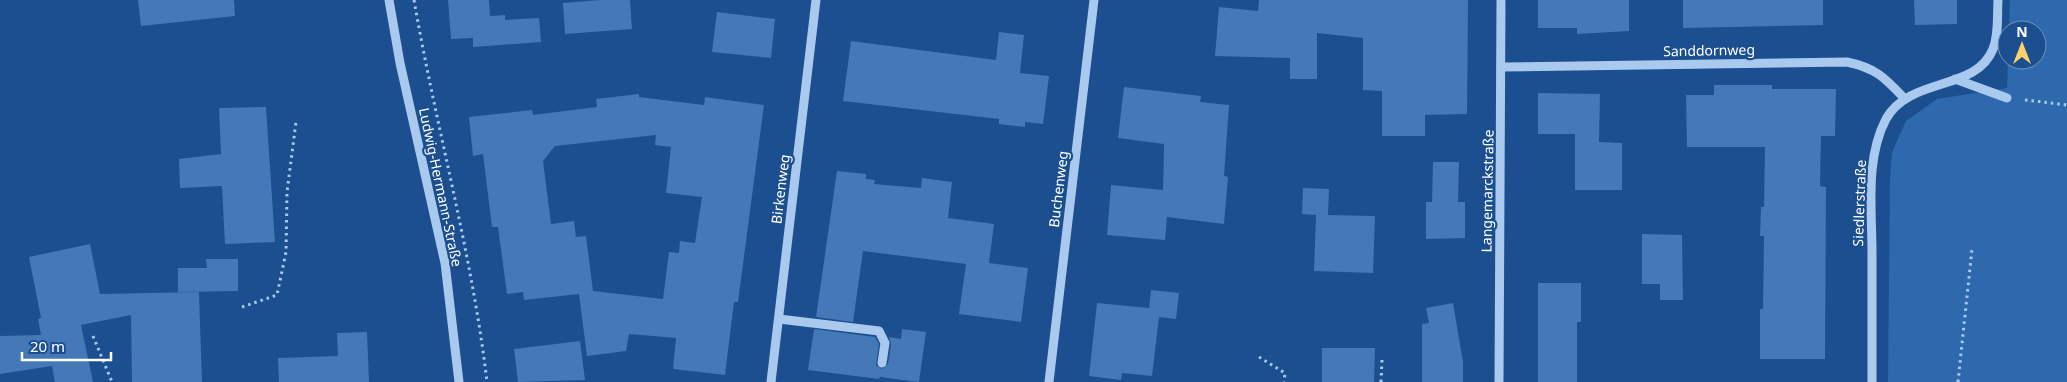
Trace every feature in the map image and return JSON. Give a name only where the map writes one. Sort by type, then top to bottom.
[{"type":"street","name":"Ludwig-Hermann-Straße","points":[[388,0],[444,263],[459,382]]},
{"type":"street","name":"Birkenweg","points":[[771,382],[816,0]]},
{"type":"street","name":"Buchenweg","points":[[1050,382],[1094,0]]},
{"type":"street","name":"Langemarckstraße","points":[[1499,382],[1501,0]]},
{"type":"street","name":"Siedlerstraße","points":[[1872,382],[1872,178],[1875,144],[1887,117],[1904,98],[1970,75],[1986,62],[1994,48],[1998,0]]},
{"type":"street","name":"Sanddornweg","points":[[1502,67],[1847,62],[1867,66],[1882,75],[1904,98]]},
{"type":"street","points":[[1955,79],[2007,98]]},
{"type":"street","points":[[779,318],[879,331],[885,343],[882,363]]},
{"type":"path","points":[[414,0],[435,114],[473,283],[487,382]]},
{"type":"path","points":[[2007,98],[2067,105]]},
{"type":"path","points":[[242,307],[277,296],[286,252],[287,192],[296,122]]},
{"type":"path","points":[[1958,382],[1972,249]]},
{"type":"path","points":[[93,336],[112,382]]},
{"type":"path","points":[[1259,357],[1285,372],[1284,382]]},
{"type":"path","points":[[1380,382],[1382,360]]},
{"type":"shaded area","points":[[2010,0],[2067,0],[2067,382],[1888,382],[1890,177],[1892,152],[1906,121],[1937,99],[2007,88],[2008,70],[2047,70],[2047,20],[2009,20]]},
{"type":"building","points":[[138,0],[234,0],[235,16],[141,26]]},
{"type":"building","points":[[448,0],[489,0],[490,16],[505,15],[505,20],[539,18],[541,42],[473,47],[473,38],[451,39]]},
{"type":"building","points":[[630,0],[632,29],[565,34],[563,3]]},
{"type":"building","points":[[1259,0],[1468,0],[1467,114],[1425,115],[1425,136],[1382,136],[1382,91],[1363,90],[1363,38],[1317,33],[1317,79],[1290,79],[1290,58],[1215,56],[1219,7],[1258,11]]},
{"type":"building","points":[[1538,0],[1629,0],[1629,31],[1577,34],[1577,28],[1538,28]]},
{"type":"building","points":[[1683,0],[1823,0],[1823,25],[1683,28]]},
{"type":"building","points":[[1914,0],[1957,0],[1957,24],[1915,25]]},
{"type":"building","points":[[717,12],[775,19],[771,58],[712,52]]},
{"type":"building","points":[[999,32],[1024,35],[1020,73],[1049,76],[1043,124],[1025,122],[1025,127],[999,124],[999,119],[843,101],[851,41],[996,60]]},
{"type":"building","points":[[1714,85],[1772,85],[1772,89],[1836,89],[1835,136],[1821,136],[1820,186],[1826,187],[1825,359],[1760,359],[1760,309],[1763,309],[1764,236],[1760,236],[1761,207],[1764,207],[1765,147],[1687,147],[1686,95],[1714,95]]},
{"type":"building","points":[[1124,87],[1201,96],[1200,102],[1229,105],[1224,176],[1228,177],[1224,224],[1167,217],[1165,240],[1107,235],[1111,185],[1163,190],[1164,144],[1118,138]]},
{"type":"building","points":[[1538,93],[1600,94],[1599,142],[1622,143],[1622,190],[1575,190],[1575,134],[1538,134]]},
{"type":"building","points":[[639,94],[639,97],[704,105],[705,97],[764,105],[738,302],[734,302],[725,375],[673,369],[676,338],[629,334],[626,351],[587,356],[579,294],[524,300],[523,292],[507,294],[498,227],[492,227],[483,154],[473,156],[469,117],[532,110],[533,115],[597,107],[596,99]],"holes":[[[656,135],[655,145],[671,147],[666,193],[702,197],[695,243],[680,241],[679,253],[669,252],[663,299],[593,291],[586,236],[576,237],[574,221],[551,224],[543,161],[555,146]]]},
{"type":"building","points":[[266,107],[275,242],[225,244],[222,186],[180,188],[179,159],[221,154],[219,108]]},
{"type":"building","points":[[1433,162],[1459,162],[1458,202],[1465,202],[1465,238],[1426,239],[1426,202],[1432,202]]},
{"type":"building","points":[[837,171],[866,174],[866,179],[875,180],[874,184],[921,188],[922,178],[952,182],[948,218],[994,224],[989,263],[1028,268],[1021,322],[959,314],[966,264],[863,251],[853,322],[816,317]]},
{"type":"building","points":[[1303,188],[1329,189],[1328,215],[1375,216],[1373,273],[1314,271],[1316,215],[1302,214]]},
{"type":"building","points":[[1642,234],[1682,235],[1683,300],[1660,300],[1660,284],[1642,284]]},
{"type":"building","points":[[90,244],[100,294],[199,292],[202,382],[132,382],[131,315],[81,325],[93,382],[55,382],[52,366],[0,374],[0,336],[41,335],[38,319],[41,318],[29,257]]},
{"type":"building","points":[[206,259],[238,259],[238,291],[178,292],[178,268],[207,268]]},
{"type":"building","points":[[1538,283],[1581,283],[1581,322],[1577,322],[1577,382],[1538,382]]},
{"type":"building","points":[[1151,290],[1179,293],[1176,319],[1159,317],[1152,376],[1122,373],[1121,380],[1089,376],[1097,303],[1149,308]]},
{"type":"building","points":[[1453,303],[1463,362],[1463,382],[1422,382],[1422,324],[1429,323],[1426,308]]},
{"type":"building","points":[[814,329],[875,337],[879,344],[876,365],[882,369],[888,364],[891,344],[889,337],[901,339],[902,329],[926,332],[919,382],[808,370]]},
{"type":"building","points":[[367,332],[369,382],[279,382],[278,358],[338,356],[337,333]]},
{"type":"building","points":[[580,341],[585,380],[518,382],[514,349]]},
{"type":"building","points":[[1322,348],[1375,348],[1374,382],[1322,382]]}]
